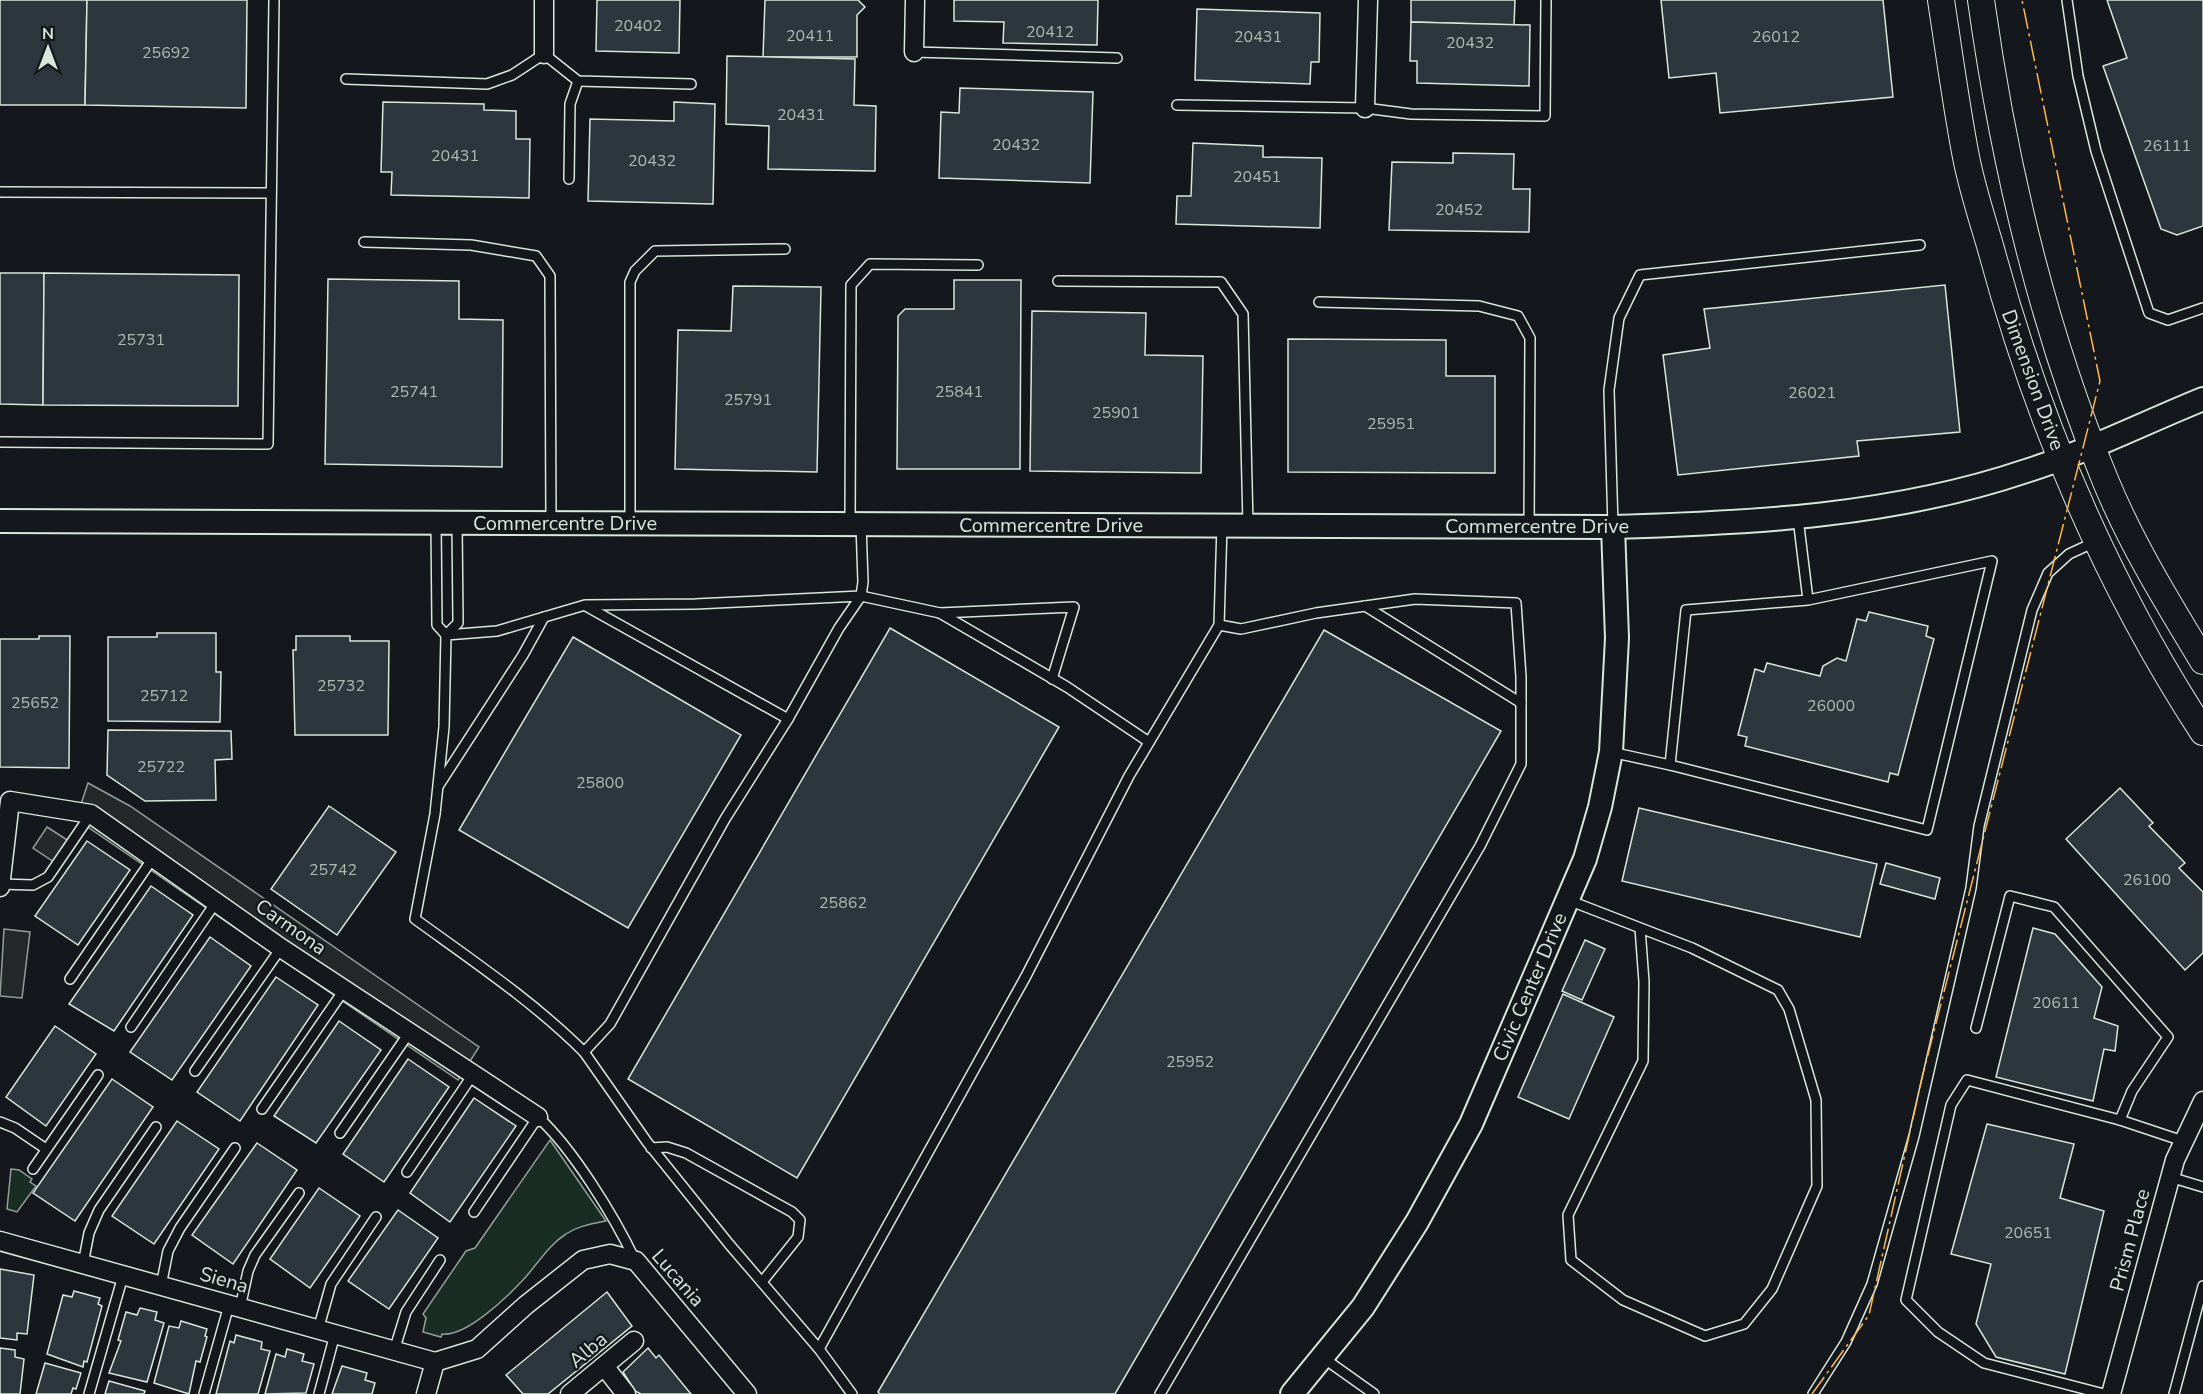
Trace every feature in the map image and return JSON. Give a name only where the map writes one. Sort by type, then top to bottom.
[{"type":"main road","name":"Dimension Drive","points":[[1941,0],[1966,158],[2011,325],[2029,380],[2096,542],[2165,674],[2203,732]]},
{"type":"main road","name":"Dimension Drive","points":[[1981,0],[1998,113],[2016,203],[2065,367],[2106,484],[2154,579],[2203,662]]},
{"type":"street","points":[[544,0],[544,54]]},
{"type":"street","points":[[914,52],[915,0]]},
{"type":"street","points":[[1365,108],[1368,0]]},
{"type":"street","name":"Commercentre Drive","points":[[0,521],[1529,526],[1734,524],[1834,514],[1944,493],[2024,472],[2061,459],[2203,399]]},
{"type":"street","name":"Civic Center Drive","points":[[1292,1394],[1363,1307],[1399,1250],[1471,1124],[1585,859],[1600,807],[1611,752],[1617,638],[1613,526]]},
{"type":"street","name":"Carmona","points":[[0,881],[10,801],[91,814],[281,948],[472,1076],[538,1117]]},
{"type":"street","name":"Prism Place","points":[[2111,1394],[2170,1177],[2183,1141],[2203,1101]]},
{"type":"street","name":"Siena","points":[[0,1241],[435,1362]]},
{"type":"street","name":"Lucania","points":[[435,1362],[477,1349],[526,1305],[583,1260],[610,1254],[636,1261],[747,1394]]},
{"type":"street","name":"Alba","points":[[570,1394],[634,1341]]},
{"type":"street","points":[[426,1394],[435,1362]]},
{"type":"street","points":[[604,1366],[626,1394]]},
{"type":"lane","points":[[0,442],[268,444],[274,0]]},
{"type":"lane","points":[[1177,105],[1365,108],[1411,114],[1545,116],[1546,0]]},
{"type":"lane","points":[[2067,0],[2078,76],[2096,151],[2149,313],[2168,320],[2203,308]]},
{"type":"lane","points":[[914,52],[1117,58]]},
{"type":"lane","points":[[346,79],[487,84],[512,75],[544,54],[578,81],[691,84]]},
{"type":"lane","points":[[569,179],[570,105],[578,81]]},
{"type":"lane","points":[[0,192],[271,193]]},
{"type":"lane","points":[[363,242],[471,245],[536,256],[550,276],[551,523]]},
{"type":"lane","points":[[1613,526],[1609,390],[1619,318],[1640,275],[1920,245]]},
{"type":"lane","points":[[630,523],[630,282],[635,271],[655,251],[785,249]]},
{"type":"lane","points":[[584,1052],[610,1024],[725,819],[789,719],[839,628],[861,596],[863,582],[855,524],[851,285],[870,264],[978,265]]},
{"type":"lane","points":[[1058,280],[1221,282],[1243,314],[1248,525]]},
{"type":"lane","points":[[1319,302],[1479,306],[1518,316],[1530,338],[1529,526]]},
{"type":"lane","points":[[1798,518],[1808,600]]},
{"type":"lane","points":[[446,635],[437,625],[447,522]]},
{"type":"lane","points":[[447,522],[458,622],[446,635],[444,727],[438,788],[416,920],[491,974],[567,1034],[584,1052],[651,1148],[819,1349],[852,1394]]},
{"type":"lane","points":[[819,1349],[1026,976],[1149,742],[1219,625],[1222,525]]},
{"type":"lane","points":[[1813,1394],[1846,1342],[1872,1284],[1914,1136],[1971,888],[1979,826],[2032,610],[2048,573],[2069,554],[2096,542]]},
{"type":"lane","points":[[1611,752],[1927,830],[1992,561],[1808,600],[1686,610],[1670,765]]},
{"type":"lane","points":[[446,635],[497,631],[585,605],[695,604],[861,596],[940,613],[1074,607],[1052,679]]},
{"type":"lane","points":[[1160,1394],[1480,846],[1521,764],[1521,703],[1516,603],[1416,599],[1241,629],[1219,625]]},
{"type":"lane","points":[[585,605],[789,719]]},
{"type":"lane","points":[[1365,606],[1521,703]]},
{"type":"lane","points":[[940,613],[1052,679],[1149,742]]},
{"type":"lane","points":[[438,788],[523,656],[544,617]]},
{"type":"lane","points":[[0,881],[33,885],[48,877],[91,814]]},
{"type":"lane","points":[[70,980],[153,858]]},
{"type":"lane","points":[[1976,1028],[2010,896],[2054,907],[2168,1037],[2132,1091],[2120,1120]]},
{"type":"lane","points":[[1568,900],[1692,948],[1778,990],[1789,1009],[1816,1100],[1818,1186],[1772,1289],[1744,1324],[1705,1336],[1623,1300],[1571,1260],[1568,1215],[1643,1060],[1644,982],[1640,928]]},
{"type":"lane","points":[[131,1027],[216,902]]},
{"type":"lane","points":[[195,1071],[281,948]]},
{"type":"lane","points":[[262,1109],[344,990]]},
{"type":"lane","points":[[340,1133],[409,1033]]},
{"type":"lane","points":[[33,1169],[98,1075]]},
{"type":"lane","points":[[407,1172],[472,1076]]},
{"type":"lane","points":[[2104,1394],[1984,1363],[1938,1332],[1906,1300],[1951,1105],[1967,1080],[2120,1120],[2183,1141]]},
{"type":"lane","points":[[474,1212],[538,1117],[556,1133],[623,1235],[636,1261]]},
{"type":"lane","points":[[0,1122],[15,1128],[46,1149]]},
{"type":"lane","points":[[83,1264],[89,1233],[99,1210],[156,1127]]},
{"type":"lane","points":[[651,1148],[667,1147],[686,1152],[792,1212],[800,1220],[798,1237],[762,1282]]},
{"type":"lane","points":[[161,1286],[168,1251],[176,1235],[235,1148]]},
{"type":"lane","points":[[2170,1177],[2203,1187]]},
{"type":"lane","points":[[204,1394],[234,1307],[255,1255],[299,1192]]},
{"type":"lane","points":[[319,1394],[331,1284],[376,1217]]},
{"type":"lane","points":[[394,1351],[406,1312],[440,1260]]},
{"type":"lane","points":[[89,1394],[123,1276]]},
{"type":"lane","points":[[2174,1394],[2203,1286]]},
{"type":"lane","points":[[1322,1357],[1374,1394]]},
{"type":"green space","points":[[550,1140],[606,1221],[580,1227],[559,1239],[514,1290],[473,1324],[462,1330],[442,1334],[441,1337],[423,1332],[426,1318],[423,1314],[466,1251],[475,1248]]},
{"type":"green space","points":[[11,1169],[19,1170],[32,1179],[30,1182],[36,1186],[17,1212],[7,1209]]},
{"type":"shaded area","points":[[88,783],[130,806],[479,1047],[458,1080],[76,819]]},
{"type":"shaded area","points":[[47,827],[75,845],[60,866],[33,848]]},
{"type":"shaded area","points":[[4,929],[30,932],[22,998],[0,996]]},
{"type":"building","points":[[0,0],[87,0],[85,105],[0,105]]},
{"type":"building","points":[[87,0],[247,0],[246,108],[85,105]]},
{"type":"building","points":[[597,0],[680,0],[679,53],[596,51]]},
{"type":"building","points":[[765,0],[858,0],[865,7],[857,15],[857,57],[763,57]]},
{"type":"building","points":[[954,0],[1098,0],[1097,45],[1003,43],[1004,22],[954,21]]},
{"type":"building","points":[[1411,0],[1515,0],[1514,25],[1411,22]]},
{"type":"building","points":[[1661,0],[1883,0],[1893,97],[1720,113],[1716,73],[1669,78]]},
{"type":"building","points":[[2107,0],[2203,0],[2203,226],[2177,235],[2161,229],[2103,66],[2127,58]]},
{"type":"building","points":[[1197,9],[1320,13],[1319,62],[1311,62],[1310,84],[1195,80]]},
{"type":"building","points":[[1411,22],[1530,25],[1529,86],[1417,83],[1417,61],[1410,61]]},
{"type":"building","points":[[727,56],[855,59],[854,105],[876,106],[875,171],[768,169],[769,126],[726,124]]},
{"type":"building","points":[[960,88],[1093,92],[1090,183],[939,178],[941,112],[959,113]]},
{"type":"building","points":[[383,102],[484,104],[484,110],[516,111],[516,139],[530,139],[529,198],[391,195],[392,172],[381,172]]},
{"type":"building","points":[[674,102],[715,104],[713,204],[588,201],[590,119],[674,121]]},
{"type":"building","points":[[1193,143],[1263,146],[1263,157],[1322,158],[1320,228],[1176,224],[1177,196],[1191,196]]},
{"type":"building","points":[[1453,153],[1514,154],[1513,189],[1530,189],[1529,232],[1389,230],[1392,162],[1453,163]]},
{"type":"building","points":[[0,273],[44,273],[43,405],[0,404]]},
{"type":"building","points":[[44,273],[239,275],[238,406],[43,405]]},
{"type":"building","points":[[328,279],[459,281],[459,319],[503,320],[502,467],[325,464]]},
{"type":"building","points":[[954,280],[1021,280],[1020,469],[897,469],[898,316],[905,309],[954,309]]},
{"type":"building","points":[[1945,285],[1960,432],[1857,441],[1859,456],[1678,475],[1663,355],[1710,348],[1704,309]]},
{"type":"building","points":[[733,286],[821,287],[817,472],[675,469],[678,330],[731,331]]},
{"type":"building","points":[[1032,311],[1146,313],[1145,355],[1203,356],[1201,473],[1030,471]]},
{"type":"building","points":[[1288,339],[1446,340],[1446,376],[1495,376],[1495,473],[1288,472]]},
{"type":"building","points":[[1869,612],[1928,626],[1926,636],[1934,639],[1898,775],[1890,773],[1888,782],[1745,746],[1747,737],[1738,735],[1755,669],[1764,672],[1767,663],[1820,676],[1823,666],[1837,658],[1846,661],[1857,619],[1866,621]]},
{"type":"building","points":[[890,628],[1059,727],[797,1178],[628,1079]]},
{"type":"building","points":[[1324,630],[1501,731],[1115,1394],[880,1394],[878,1392]]},
{"type":"building","points":[[157,633],[216,633],[216,672],[221,672],[220,722],[108,721],[108,637],[157,637]]},
{"type":"building","points":[[39,636],[70,636],[69,768],[0,767],[0,639],[39,639]]},
{"type":"building","points":[[296,636],[350,636],[350,641],[389,641],[388,735],[295,735],[293,650],[296,650]]},
{"type":"building","points":[[573,637],[741,735],[628,928],[459,830]]},
{"type":"building","points":[[108,730],[231,731],[232,759],[215,760],[216,800],[145,801],[107,775]]},
{"type":"building","points":[[2120,788],[2153,823],[2149,826],[2185,863],[2179,868],[2203,892],[2203,953],[2185,970],[2066,839]]},
{"type":"building","points":[[329,806],[396,852],[337,935],[271,889]]},
{"type":"building","points":[[1639,808],[1877,864],[1860,937],[1622,881]]},
{"type":"building","points":[[87,841],[130,870],[78,945],[35,916]]},
{"type":"building","points":[[1886,863],[1940,878],[1935,899],[1880,884]]},
{"type":"building","points":[[151,886],[193,915],[114,1031],[69,1004]]},
{"type":"building","points":[[2033,928],[2055,934],[2102,987],[2094,1018],[2118,1026],[2115,1051],[2104,1049],[2093,1101],[1996,1077]]},
{"type":"building","points":[[210,937],[251,966],[172,1080],[130,1052]]},
{"type":"building","points":[[1585,940],[1605,949],[1582,1000],[1562,991]]},
{"type":"building","points":[[276,977],[318,1005],[240,1121],[197,1092]]},
{"type":"building","points":[[1563,994],[1614,1017],[1569,1119],[1518,1097]]},
{"type":"building","points":[[339,1021],[381,1050],[316,1143],[274,1116]]},
{"type":"building","points":[[55,1026],[96,1054],[46,1126],[6,1097]]},
{"type":"building","points":[[408,1059],[449,1087],[384,1182],[343,1154]]},
{"type":"building","points":[[112,1079],[153,1107],[75,1221],[33,1193]]},
{"type":"building","points":[[474,1098],[516,1126],[450,1222],[410,1193]]},
{"type":"building","points":[[177,1121],[219,1149],[154,1244],[112,1216]]},
{"type":"building","points":[[1987,1124],[2074,1144],[2060,1198],[2104,1211],[2065,1374],[1996,1357],[1976,1324],[1991,1264],[1951,1254]]},
{"type":"building","points":[[257,1143],[297,1170],[233,1264],[192,1235]]},
{"type":"building","points":[[319,1188],[360,1216],[310,1288],[270,1259]]},
{"type":"building","points":[[398,1210],[438,1238],[389,1309],[348,1281]]},
{"type":"building","points":[[0,1269],[34,1275],[27,1334],[17,1333],[17,1340],[0,1338]]},
{"type":"building","points":[[74,1291],[100,1298],[98,1304],[102,1306],[87,1362],[84,1361],[83,1367],[47,1354],[63,1295],[72,1297]]},
{"type":"building","points":[[607,1292],[632,1326],[548,1394],[523,1394],[506,1375]]},
{"type":"building","points":[[140,1308],[157,1312],[155,1320],[164,1323],[147,1382],[109,1373],[121,1341],[118,1340],[126,1312],[137,1315]]},
{"type":"building","points":[[181,1321],[207,1329],[205,1336],[207,1337],[200,1362],[196,1361],[189,1394],[154,1383],[169,1326],[179,1328]]},
{"type":"building","points":[[236,1335],[262,1342],[261,1349],[270,1351],[258,1394],[216,1394],[230,1341],[234,1343]]},
{"type":"building","points":[[0,1348],[15,1350],[15,1357],[24,1359],[20,1394],[0,1394]]},
{"type":"building","points":[[648,1348],[656,1358],[659,1355],[691,1394],[641,1394],[635,1391],[623,1372]]},
{"type":"building","points":[[287,1349],[304,1354],[302,1361],[314,1364],[306,1393],[265,1394],[276,1354],[285,1357]]},
{"type":"building","points":[[45,1363],[81,1373],[76,1389],[73,1388],[71,1394],[36,1394]]},
{"type":"building","points":[[342,1366],[367,1373],[365,1380],[375,1383],[372,1394],[332,1394]]},
{"type":"building","points":[[109,1381],[145,1391],[144,1394],[105,1394]]},
{"type":"power","points":[[1812,1394],[1869,1315],[1922,1078],[2100,381],[2022,0]]}]
